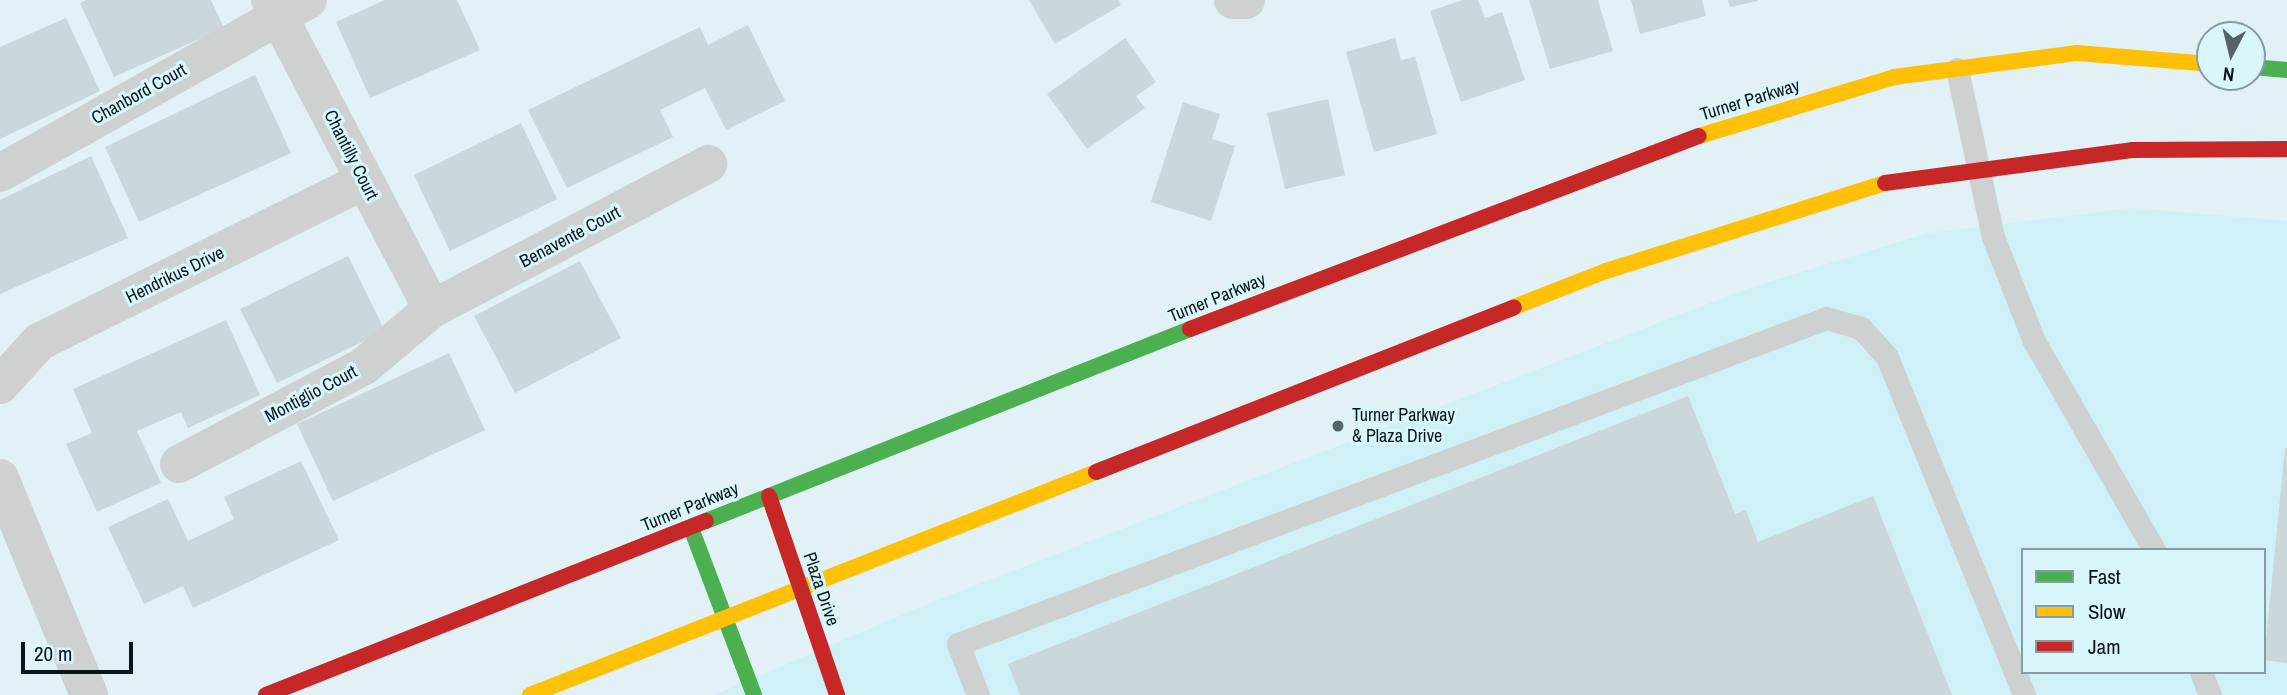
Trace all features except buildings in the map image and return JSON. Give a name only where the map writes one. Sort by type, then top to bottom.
[{"type":"street","points":[[1233,0],[1246,0]]},
{"type":"street","name":"Chanbord Court","points":[[0,173],[285,5]]},
{"type":"street","name":"Chantilly Court","points":[[285,5],[364,181],[432,310]]},
{"type":"street","name":"Turner Parkway","points":[[266,695],[1417,239],[1695,136],[1894,77],[2077,53],[2196,63]]},
{"type":"street","points":[[2266,68],[2287,70]]},
{"type":"street","points":[[530,695],[1606,271],[1893,181],[2132,150],[2287,149]]},
{"type":"street","name":"Benavente Court","points":[[432,310],[708,164]]},
{"type":"street","name":"Hendrikus Drive","points":[[0,385],[39,342],[364,181]]},
{"type":"street","name":"Montiglio Court","points":[[179,464],[364,366],[432,310]]},
{"type":"street","points":[[0,478],[89,695]]},
{"type":"street","name":"Plaza Drive","points":[[769,496],[837,695]]},
{"type":"street","points":[[691,528],[754,695]]},
{"type":"lane","points":[[1957,69],[1982,170],[1993,237],[2034,341],[2153,548]]},
{"type":"lane","points":[[978,695],[958,644],[1826,318],[1861,328],[1887,357],[2024,695]]},
{"type":"lane","points":[[2202,674],[2210,695]]},
{"type":"shaded area","points":[[2133,208],[2287,221],[2287,695],[714,695],[937,600],[1749,288],[1928,233]]},
{"type":"traffic: fast","points":[[2266,68],[2287,70]]},
{"type":"traffic: fast","points":[[706,521],[1190,329]]},
{"type":"traffic: fast","points":[[691,528],[754,695]]},
{"type":"traffic: slow","points":[[1699,136],[1894,77],[2077,53],[2196,63]]},
{"type":"traffic: slow","points":[[1514,307],[1606,271],[1885,183]]},
{"type":"traffic: slow","points":[[530,695],[1096,472]]},
{"type":"traffic: jam","points":[[1190,329],[1699,136]]},
{"type":"traffic: jam","points":[[1885,183],[2132,150],[2287,149]]},
{"type":"traffic: jam","points":[[1096,472],[1514,307]]},
{"type":"traffic: jam","points":[[769,496],[837,695]]},
{"type":"traffic: jam","points":[[266,695],[706,521]]},
{"type":"place","name":"Turner Parkway & Plaza Drive","points":[[1338,426]]}]
